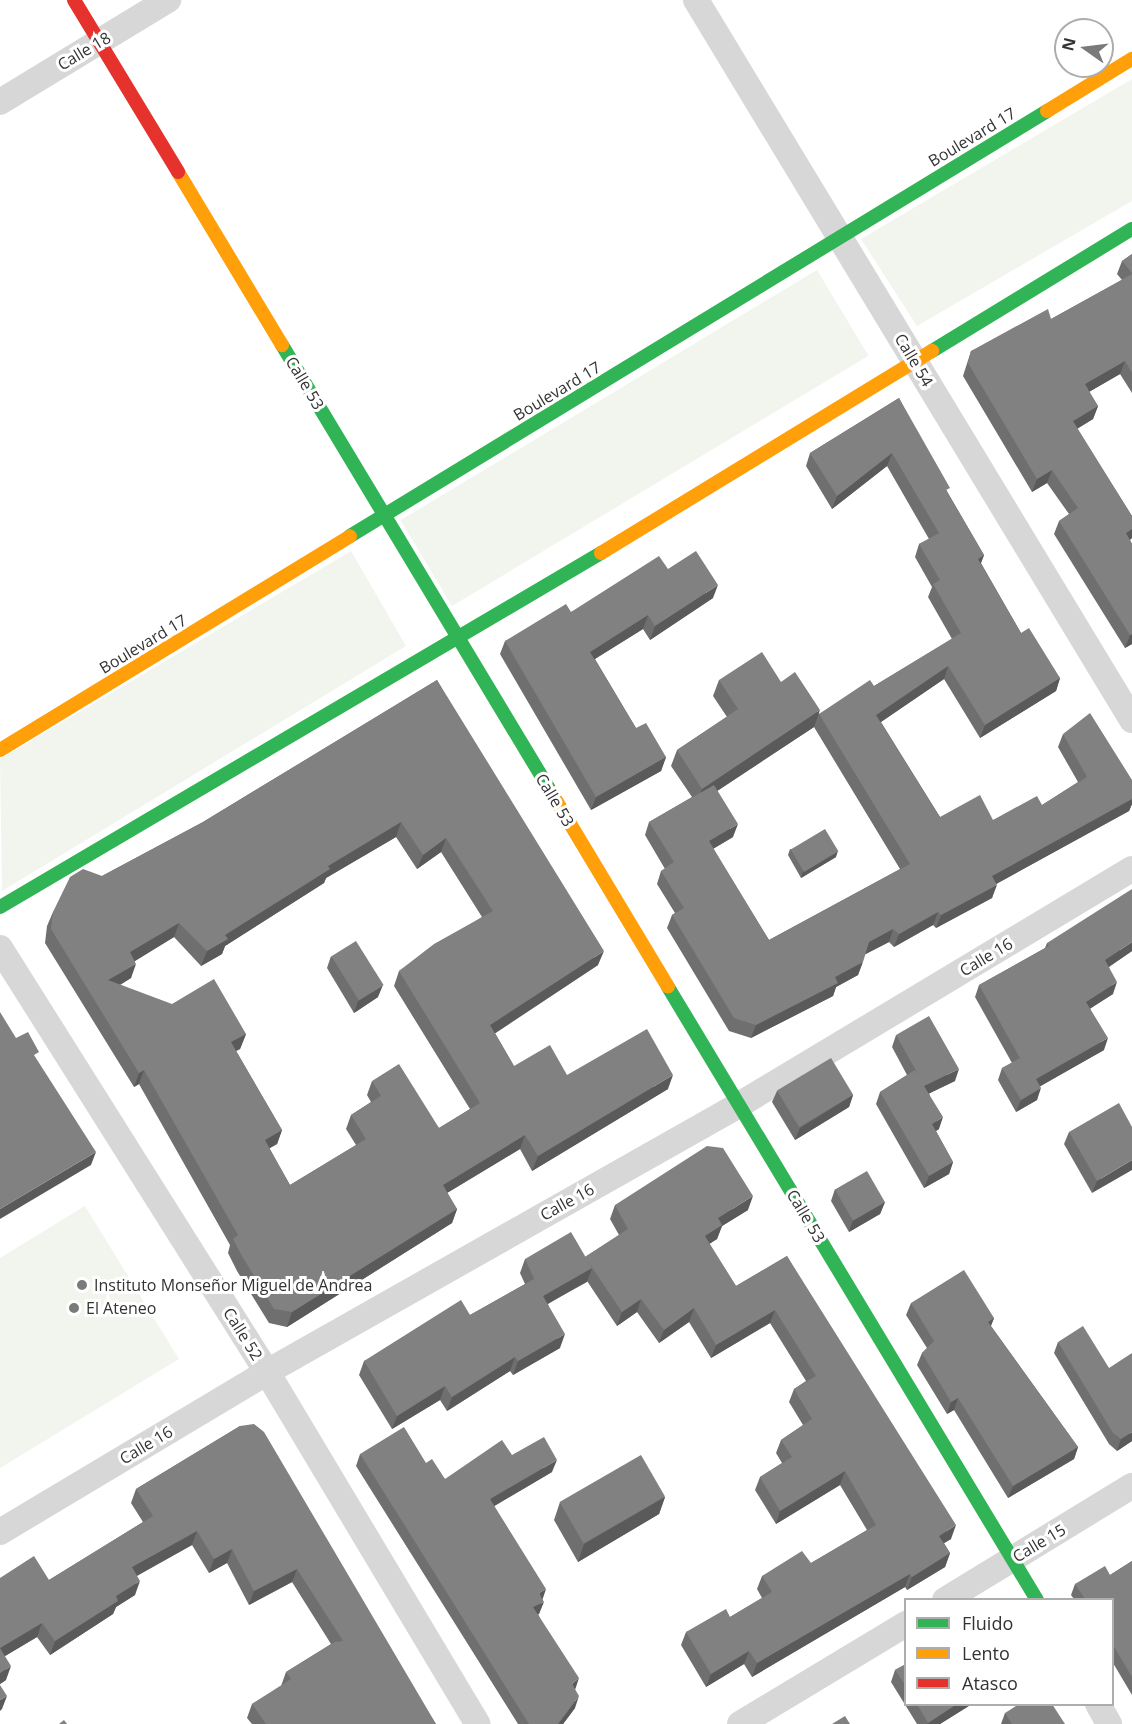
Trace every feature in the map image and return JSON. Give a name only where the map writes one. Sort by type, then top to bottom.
[{"type":"main road","name":"Calle 53","points":[[74,0],[1035,1598]]},
{"type":"main road","name":"Boulevard 17","points":[[0,750],[1132,59]]},
{"type":"main road","points":[[0,906],[459,640],[1132,229]]},
{"type":"street","name":"Calle 18","points":[[0,102],[168,0]]},
{"type":"street","name":"Calle 54","points":[[696,0],[1132,720]]},
{"type":"street","name":"Calle 16","points":[[0,1532],[267,1372],[739,1105],[1132,869]]},
{"type":"street","name":"Calle 52","points":[[0,948],[267,1372],[478,1724]]},
{"type":"street","name":"Calle 15","points":[[947,1598],[1132,1486]]},
{"type":"street","points":[[740,1724],[904,1625]]},
{"type":"street","points":[[1099,1706],[1109,1724]]},
{"type":"shaded area","points":[[1132,79],[1132,201],[917,326],[861,239]]},
{"type":"shaded area","points":[[817,270],[869,356],[452,606],[400,520]]},
{"type":"shaded area","points":[[351,551],[406,646],[2,891],[0,759]]},
{"type":"shaded area","name":"El Ateneo","points":[[85,1206],[179,1359],[0,1468],[0,1258]]},
{"type":"building","points":[[1132,254],[1132,273],[1122,261]]},
{"type":"building","points":[[1132,274],[1132,373],[1125,361],[1085,384],[1098,406],[1073,421],[1132,516],[1132,529],[1126,533],[1132,544],[1132,634],[1130,635],[1059,521],[1078,508],[1052,470],[1037,479],[968,363],[971,351],[1048,309],[1051,319]]},
{"type":"building","points":[[899,398],[950,488],[946,490],[984,555],[978,559],[1021,633],[1029,628],[1060,678],[985,725],[948,666],[876,715],[940,817],[980,795],[993,820],[1037,796],[1042,805],[1087,777],[1063,734],[1090,713],[1132,780],[1132,799],[992,876],[997,885],[941,915],[938,912],[899,934],[893,929],[869,942],[863,962],[835,977],[838,983],[756,1025],[734,1018],[672,915],[684,908],[661,871],[674,862],[649,822],[714,785],[738,824],[709,841],[769,940],[910,864],[819,714],[870,680],[874,686],[961,633],[933,584],[940,580],[919,544],[939,533],[892,453],[837,496],[810,453]]},
{"type":"building","points":[[696,551],[718,585],[655,626],[648,615],[590,652],[636,728],[646,723],[666,757],[596,797],[505,641],[566,604],[571,612],[659,556],[668,569]]},
{"type":"building","points":[[762,652],[781,682],[795,672],[820,710],[702,789],[677,750],[738,709],[719,680]]},
{"type":"building","points":[[437,680],[604,951],[490,1025],[514,1066],[550,1045],[567,1075],[647,1029],[673,1075],[538,1156],[525,1135],[443,1185],[457,1209],[292,1312],[274,1309],[233,1239],[238,1235],[144,1070],[139,1073],[51,929],[53,912],[70,877],[83,869],[102,876],[203,822]],"holes":[[[401,822],[423,855],[446,838],[493,911],[434,944],[399,971],[480,1103],[439,1128],[399,1064],[372,1081],[381,1096],[351,1115],[366,1139],[290,1185],[265,1140],[282,1130],[231,1042],[246,1034],[214,979],[172,1004],[108,980],[136,964],[130,952],[179,923],[207,951],[228,939],[225,935],[330,869],[328,866]]]},
{"type":"building","points":[[825,829],[838,851],[804,872],[791,850]]},
{"type":"building","points":[[1132,889],[1132,942],[1105,960],[1117,982],[1086,1002],[1108,1038],[1036,1079],[1041,1088],[1021,1100],[1002,1068],[1020,1058],[979,985],[1049,946],[1047,943]]},
{"type":"building","points":[[356,941],[384,985],[359,1000],[331,956]]},
{"type":"building","points":[[0,1012],[16,1038],[28,1032],[39,1052],[34,1055],[96,1152],[0,1209]]},
{"type":"building","points":[[929,1016],[959,1069],[924,1086],[943,1117],[932,1124],[953,1162],[929,1176],[880,1092],[915,1070],[919,1076],[896,1035]]},
{"type":"building","points":[[831,1058],[853,1095],[799,1127],[777,1090]]},
{"type":"building","points":[[1119,1103],[1132,1127],[1132,1160],[1097,1181],[1069,1132]]},
{"type":"building","points":[[707,1146],[723,1148],[753,1196],[718,1218],[722,1225],[705,1236],[736,1286],[787,1256],[956,1525],[939,1536],[950,1553],[912,1577],[910,1574],[757,1663],[749,1651],[711,1674],[686,1632],[726,1609],[730,1617],[772,1592],[762,1576],[802,1551],[811,1563],[876,1525],[845,1471],[780,1511],[760,1477],[792,1457],[781,1440],[812,1419],[794,1389],[816,1376],[775,1310],[716,1345],[694,1308],[664,1330],[641,1299],[622,1312],[585,1257],[628,1229],[615,1205]]},
{"type":"building","points":[[867,1171],[885,1202],[853,1221],[835,1190]]},
{"type":"building","points":[[571,1232],[592,1268],[543,1296],[565,1334],[518,1361],[515,1357],[452,1397],[445,1386],[397,1416],[364,1361],[461,1300],[470,1315],[534,1279],[537,1285],[525,1259]]},
{"type":"building","points":[[964,1270],[994,1318],[988,1322],[1078,1447],[1013,1486],[958,1398],[951,1402],[922,1353],[934,1341],[911,1303]]},
{"type":"building","points":[[1083,1326],[1109,1368],[1132,1353],[1132,1432],[1121,1439],[1113,1433],[1058,1342]]},
{"type":"building","points":[[254,1424],[264,1432],[436,1724],[266,1724],[252,1704],[291,1679],[286,1672],[335,1642],[343,1641],[297,1569],[254,1591],[232,1549],[214,1559],[197,1531],[132,1567],[140,1581],[116,1596],[118,1601],[55,1641],[42,1623],[0,1648],[0,1578],[34,1556],[49,1580],[153,1516],[136,1489],[240,1426]]},
{"type":"building","points":[[404,1427],[426,1463],[432,1459],[445,1479],[502,1440],[512,1455],[544,1437],[557,1460],[490,1499],[546,1589],[539,1593],[544,1602],[533,1607],[579,1678],[572,1684],[579,1696],[558,1724],[529,1724],[360,1454]]},
{"type":"building","points":[[641,1455],[665,1497],[584,1544],[560,1502]]},
{"type":"building","points":[[1132,1561],[1132,1677],[1114,1647],[1114,1598],[1084,1598],[1075,1584],[1105,1566],[1110,1575]]},
{"type":"building","points":[[0,1648],[11,1666],[0,1673]]},
{"type":"building","points":[[904,1665],[904,1683],[895,1670]]},
{"type":"building","points":[[0,1685],[7,1696],[0,1700]]},
{"type":"building","points":[[918,1706],[954,1706],[928,1723]]},
{"type":"building","points":[[1016,1706],[1053,1706],[1065,1724],[1012,1724],[1005,1713]]},
{"type":"building","points":[[845,1716],[850,1724],[832,1724]]},
{"type":"traffic: fast","points":[[350,536],[1047,111]]},
{"type":"traffic: fast","points":[[932,351],[1132,229]]},
{"type":"traffic: fast","points":[[282,345],[551,792]]},
{"type":"traffic: fast","points":[[0,907],[601,553]]},
{"type":"traffic: fast","points":[[668,987],[1036,1598]]},
{"type":"traffic: slow","points":[[1047,111],[1132,59]]},
{"type":"traffic: slow","points":[[178,172],[282,345]]},
{"type":"traffic: slow","points":[[601,553],[932,351]]},
{"type":"traffic: slow","points":[[0,750],[350,536]]},
{"type":"traffic: slow","points":[[551,792],[668,987]]},
{"type":"traffic: jam","points":[[74,0],[178,172]]},
{"type":"place","name":"Instituto Monseñor Miguel de Andrea","points":[[82,1285]]},
{"type":"place","name":"El Ateneo","points":[[74,1308]]}]
